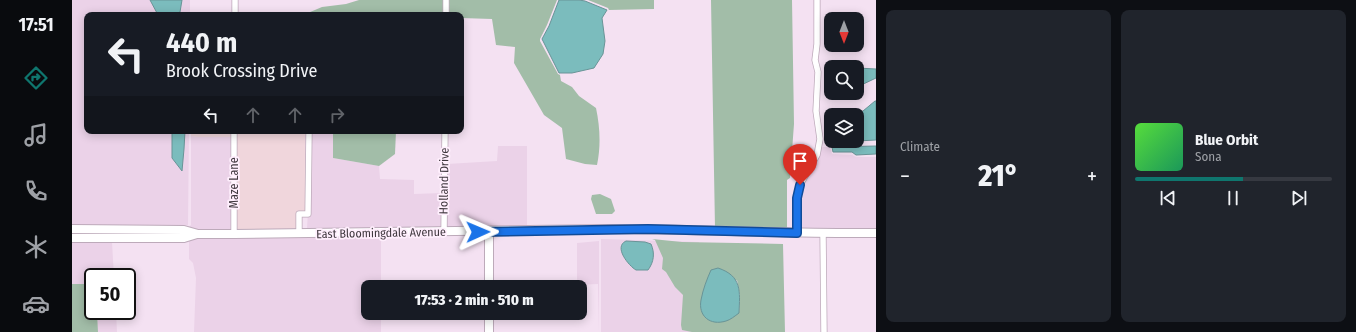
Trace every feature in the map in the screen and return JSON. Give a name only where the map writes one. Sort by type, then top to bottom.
[{"type":"main road","name":"East Bloomingdale Avenue","points":[[72,229],[184,230],[198,234],[648,229],[823,234],[876,233]]},
{"type":"main road","points":[[488,231],[489,280]]},
{"type":"main road","name":"East Bloomingdale Avenue","points":[[72,238],[184,238],[198,234]]},
{"type":"main road","points":[[489,320],[489,332]]},
{"type":"street","points":[[235,0],[235,12]]},
{"type":"street","points":[[446,0],[446,12]]},
{"type":"street","points":[[797,233],[797,198],[800,185],[817,155],[820,139],[816,111],[818,72],[815,60],[817,44],[816,0]]},
{"type":"street","name":"Maze Lane","points":[[234,134],[234,234]]},
{"type":"street","points":[[299,234],[299,214],[308,214],[309,134]]},
{"type":"street","name":"Holland Drive","points":[[444,232],[445,134]]},
{"type":"street","points":[[823,234],[824,332]]},
{"type":"shaded area","points":[[72,0],[190,0],[190,12],[84,12],[84,134],[189,134],[188,225],[72,225]]},
{"type":"shaded area","points":[[150,0],[182,0],[180,12],[156,12]]},
{"type":"shaded area","points":[[359,0],[444,0],[444,12],[310,12],[322,7],[346,4]]},
{"type":"shaded area","points":[[449,0],[557,0],[540,41],[558,74],[560,75],[561,81],[572,87],[579,96],[596,108],[600,136],[597,165],[585,164],[566,159],[562,128],[544,115],[514,63],[515,47],[496,45],[492,19],[464,18],[464,12],[449,12]]},
{"type":"shaded area","points":[[559,0],[585,1],[607,10],[602,18],[605,41],[603,54],[594,68],[572,73],[559,73],[542,39],[549,26]]},
{"type":"shaded area","points":[[588,0],[654,0],[654,9],[609,10],[608,8]]},
{"type":"shaded area","points":[[711,0],[792,0],[794,124],[790,178],[787,180],[787,230],[715,228]]},
{"type":"shaded area","points":[[864,68],[876,69],[876,78],[864,84]]},
{"type":"shaded area","points":[[876,101],[876,140],[864,141],[864,110]]},
{"type":"shaded area","points":[[172,134],[185,134],[182,171],[172,158]]},
{"type":"shaded area","points":[[191,134],[305,134],[306,211],[299,211],[296,214],[296,230],[237,231],[235,137],[191,136]]},
{"type":"shaded area","points":[[312,134],[333,134],[333,158],[379,166],[380,179],[414,180],[414,194],[442,193],[441,229],[381,227],[381,230],[307,229]]},
{"type":"shaded area","points":[[333,134],[396,134],[395,154],[379,166],[333,158]]},
{"type":"shaded area","points":[[191,136],[235,136],[237,231],[231,211],[231,231],[200,231],[188,228],[191,225]]},
{"type":"shaded area","points":[[498,146],[527,146],[527,228],[446,229],[447,164],[497,161]]},
{"type":"shaded area","points":[[864,146],[876,146],[876,154],[856,155],[852,152],[833,152],[832,148],[864,148]]},
{"type":"shaded area","points":[[821,147],[824,147],[830,148],[832,154],[852,155],[856,157],[876,157],[876,231],[800,230],[799,198],[802,187],[819,157]]},
{"type":"shaded area","points":[[600,194],[611,199],[615,211],[612,214],[596,214],[591,199],[592,195]]},
{"type":"shaded area","points":[[381,235],[381,280],[361,280],[361,320],[381,320],[381,332],[194,332],[196,278],[193,263],[189,259],[189,241],[112,242],[113,268],[84,268],[84,284],[72,284],[72,241],[198,237]]},
{"type":"shaded area","points":[[601,239],[699,242],[700,332],[601,332]]},
{"type":"shaded area","points":[[652,239],[682,242],[783,244],[785,332],[692,332],[682,330],[683,295],[675,287],[666,272],[662,269],[663,258],[655,240]],"holes":[[[737,280],[740,296],[739,313],[701,311]]]},
{"type":"shaded area","points":[[599,241],[599,332],[598,284],[587,285],[587,280],[577,280],[577,243]]},
{"type":"shaded area","points":[[626,241],[645,242],[651,244],[653,257],[652,264],[648,270],[636,270],[626,261],[621,248],[622,244]]},
{"type":"shaded area","points":[[718,268],[732,275],[738,285],[740,298],[739,313],[729,320],[715,322],[710,321],[703,315],[701,311],[701,300],[711,270]]},
{"type":"shaded area","points":[[72,284],[84,284],[84,320],[97,320],[98,332],[72,332]]},
{"type":"shaded area","points":[[97,320],[116,320],[117,332],[98,332]]},
{"type":"route","points":[[478,232],[648,229],[797,233],[797,198],[800,185]]}]
